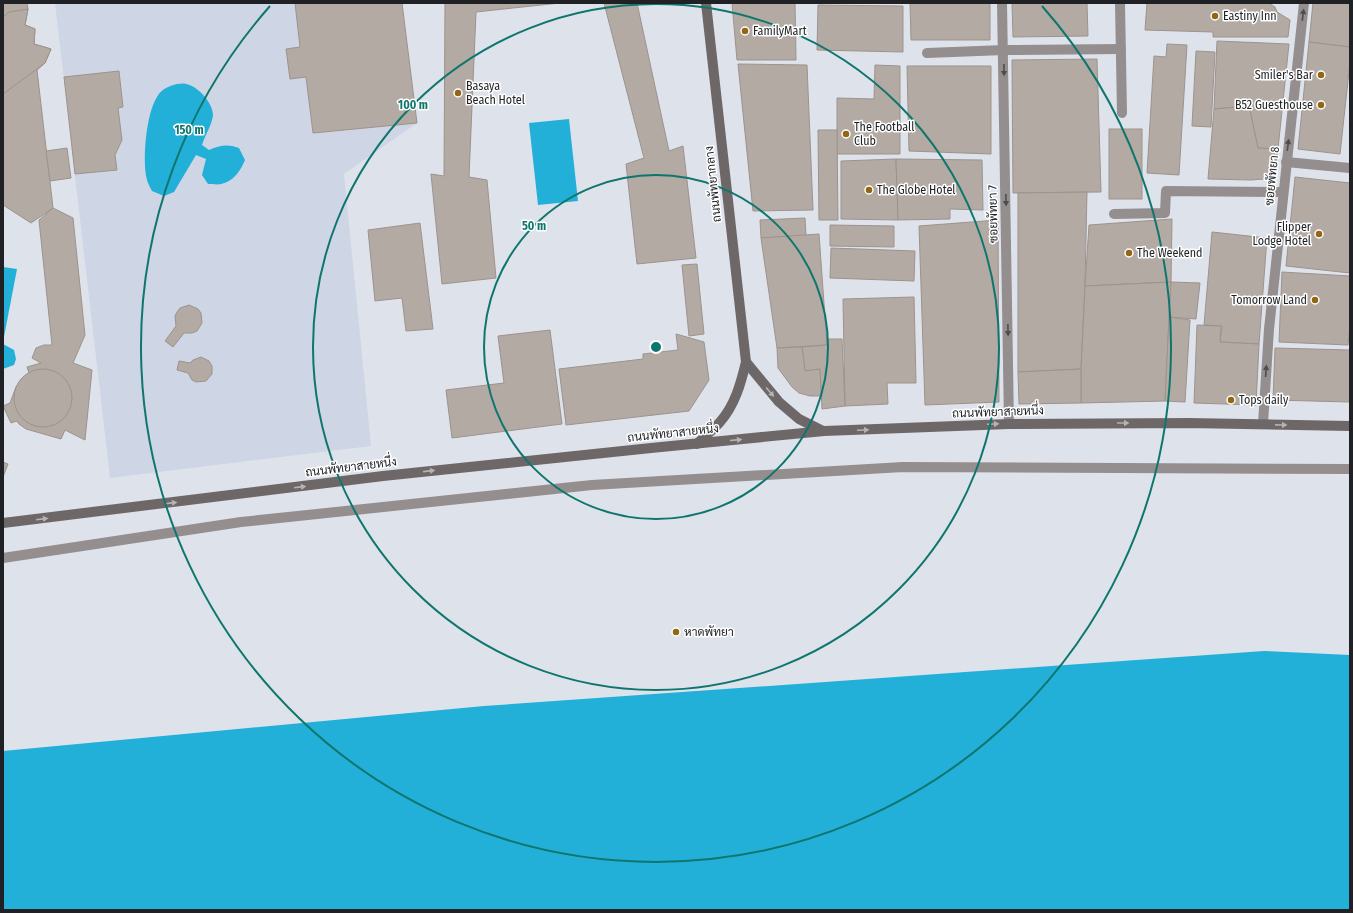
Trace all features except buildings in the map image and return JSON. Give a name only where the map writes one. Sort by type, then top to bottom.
[{"type":"main road","name":"ถนนพัทยากลาง","points":[[697,444],[720,422],[732,405],[746,362],[706,3]]},
{"type":"main road","points":[[746,362],[779,402],[799,419],[824,432]]},
{"type":"main road","name":"ถนนพัทยาสายหนึ่ง","points":[[3,523],[383,476],[824,432],[1009,424],[1189,423],[1350,426]]},
{"type":"street","name":"ซอยพัทยา 7","points":[[1002,3],[1004,50],[1009,424]]},
{"type":"street","points":[[1120,3],[1122,114]]},
{"type":"street","name":"ซอยพัทยา 8","points":[[1263,424],[1269,329],[1304,3]]},
{"type":"street","points":[[927,53],[1004,50],[1121,49]]},
{"type":"street","points":[[1286,162],[1350,168]]},
{"type":"street","points":[[1114,214],[1165,213],[1166,191],[1283,192]]},
{"type":"street","points":[[3,558],[241,522],[592,485],[903,467],[1350,469]]},
{"type":"shaded area","points":[[55,3],[402,3],[417,123],[344,174],[371,446],[110,478]]},
{"type":"water","points":[[177,84],[191,85],[208,100],[213,115],[202,145],[209,150],[224,146],[239,148],[245,160],[239,171],[229,181],[220,184],[208,184],[202,175],[206,159],[196,155],[174,192],[164,196],[152,191],[147,181],[145,161],[146,138],[150,114],[157,97],[166,88]]},
{"type":"water","points":[[569,119],[578,201],[538,205],[529,123]]},
{"type":"water","points":[[3,267],[17,269],[3,342]]},
{"type":"water","points":[[3,344],[14,350],[16,359],[14,365],[3,369]]},
{"type":"water","points":[[1264,651],[1350,655],[1350,910],[3,910],[3,751],[484,706]]},
{"type":"place","name":"Eastiny Inn","points":[[1215,16]]},
{"type":"place","name":"FamilyMart","points":[[745,31]]},
{"type":"place","name":"Smiler's Bar","points":[[1321,75]]},
{"type":"place","name":"Basaya Beach Hotel","points":[[458,93]]},
{"type":"place","name":"B52 Guesthouse","points":[[1321,105]]},
{"type":"place","name":"The Football Club","points":[[846,134]]},
{"type":"place","name":"The Globe Hotel","points":[[869,190]]},
{"type":"place","name":"Flipper Lodge Hotel","points":[[1319,234]]},
{"type":"place","name":"The Weekend","points":[[1129,253]]},
{"type":"place","name":"Tomorrow Land","points":[[1315,300]]},
{"type":"place","name":"Tops daily","points":[[1231,400]]},
{"type":"place","name":"หาดพัทยา","points":[[676,632]]}]
